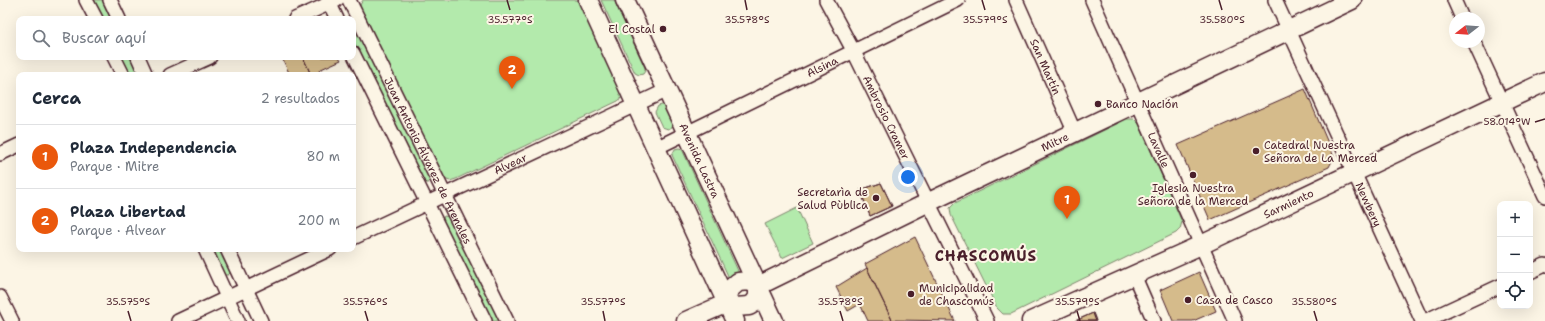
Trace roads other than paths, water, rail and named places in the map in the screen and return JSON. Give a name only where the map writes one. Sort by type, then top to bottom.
[{"type":"main road","points":[[588,0],[735,321]]},
{"type":"main road","name":"Avenida Lastra","points":[[625,0],[774,321]]},
{"type":"main road","name":"Mitre","points":[[758,286],[927,202],[1075,133],[1352,0]]},
{"type":"main road","name":"Sarmiento","points":[[1031,321],[1201,246],[1545,82]]},
{"type":"main road","points":[[726,303],[728,291],[738,282],[750,281],[758,286]]},
{"type":"main road","points":[[686,321],[726,303]]},
{"type":"street","points":[[86,0],[94,16]]},
{"type":"street","points":[[110,0],[118,16]]},
{"type":"street","name":"Juan Antonio Álvarez de Arenales","points":[[348,0],[356,16]]},
{"type":"street","name":"Ambrosio Cramer","points":[[826,0],[854,52],[987,321]]},
{"type":"street","name":"Alsina","points":[[656,148],[958,0]]},
{"type":"street","name":"San Martín","points":[[1016,0],[1075,133]]},
{"type":"street","name":"Lavalle","points":[[1092,0],[1235,321]]},
{"type":"street","name":"Newbery","points":[[1275,0],[1423,321]]},
{"type":"street","points":[[1454,0],[1459,12]]},
{"type":"street","points":[[301,16],[331,1],[336,16]]},
{"type":"street","name":"Juan Antonio Álvarez de Arenales","points":[[356,16],[507,321]]},
{"type":"street","points":[[1477,48],[1545,196]]},
{"type":"street","name":"Juan Antonio Álvarez de Arenales","points":[[356,59],[484,321]]},
{"type":"street","points":[[116,60],[122,72]]},
{"type":"street","points":[[139,60],[145,72]]},
{"type":"street","points":[[177,72],[203,60]]},
{"type":"street","name":"Alvear","points":[[356,237],[667,90]]},
{"type":"street","points":[[0,154],[16,146]]},
{"type":"street","points":[[205,252],[238,321]]},
{"type":"street","points":[[228,252],[261,321]]},
{"type":"street","points":[[178,321],[324,252]]},
{"type":"street","points":[[1533,271],[1545,265]]},
{"type":"street","points":[[1134,275],[1154,321]]},
{"type":"street","points":[[1423,321],[1497,287]]},
{"type":"street","points":[[0,297],[12,321]]},
{"type":"place","name":"El Costal","points":[[663,29]]},
{"type":"place","name":"Plaza Libertad","points":[[512,89]]},
{"type":"place","name":"Banco Nación","points":[[1098,104]]},
{"type":"place","name":"Catedral Nuestra Señora de La Merced","points":[[1256,151]]},
{"type":"place","name":"Iglesia Nuestra Señora de la Merced","points":[[1193,175]]},
{"type":"place","name":"Secretarìa de Salud Pùblica","points":[[876,198]]},
{"type":"place","name":"Plaza Independencia","points":[[1067,219]]},
{"type":"place","name":"Municipalidad de Chascomús","points":[[911,294]]},
{"type":"place","name":"Casa de Casco","points":[[1188,300]]},
{"type":"district","name":"CHASCOMÚS","points":[[986,256]]}]
